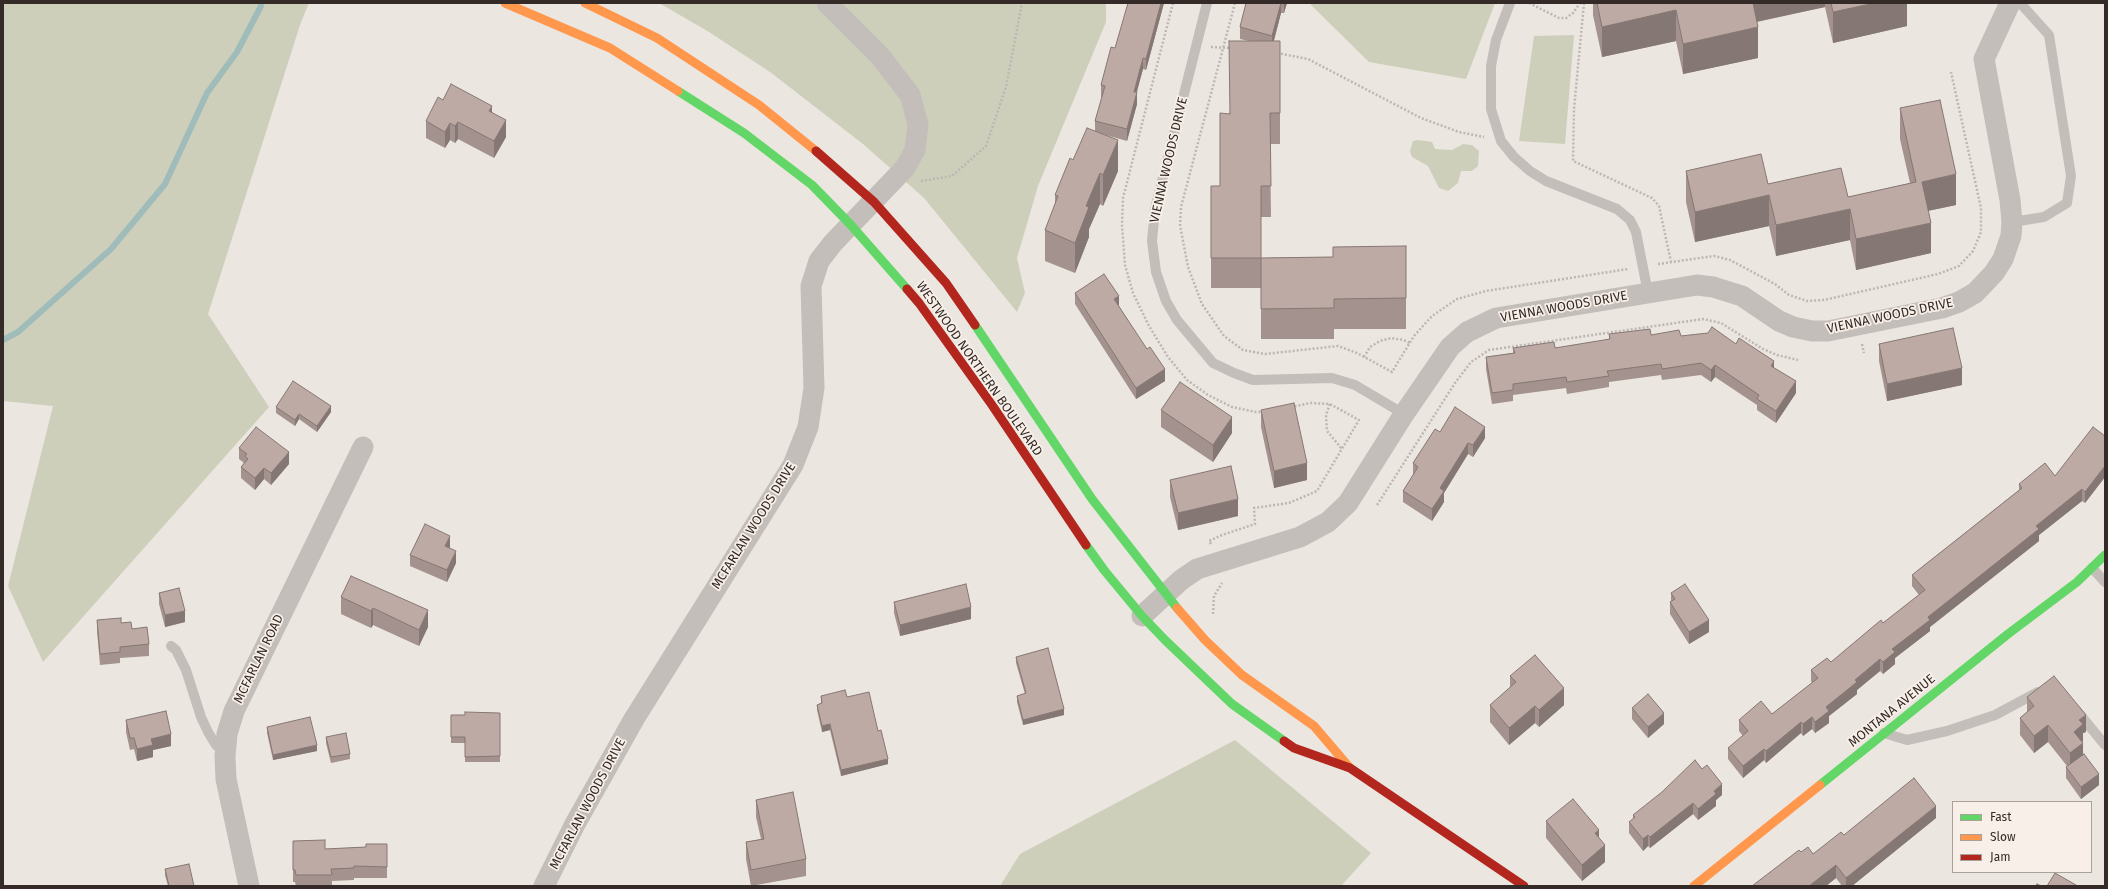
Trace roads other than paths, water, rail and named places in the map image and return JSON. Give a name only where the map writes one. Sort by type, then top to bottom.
[{"type":"main road","name":"WESTWOOD NORTHERN BOULEVARD","points":[[505,3],[610,48],[671,85],[744,133],[806,180],[850,224],[919,303],[992,405],[1104,570],[1142,616],[1232,704],[1294,748],[1350,768],[1524,886]]},
{"type":"main road","name":"WESTWOOD NORTHERN BOULEVARD","points":[[585,3],[657,38],[759,105],[825,158],[874,202],[946,283],[1092,498],[1165,594],[1205,640],[1242,675],[1314,726],[1350,768]]},
{"type":"main road","name":"MONTANA AVENUE","points":[[1694,886],[2008,634],[2077,582],[2105,555]]},
{"type":"street","name":"MCFARLAN WOODS DRIVE","points":[[544,886],[574,824],[634,719],[794,465],[808,427],[814,388],[811,286],[819,261],[850,224],[874,202],[905,168],[915,150],[918,124],[910,95],[880,56],[827,3]]},
{"type":"street","name":"VIENNA WOODS DRIVE","points":[[1142,616],[1181,580],[1197,569],[1300,537],[1328,522],[1348,503],[1404,414],[1450,347],[1467,332],[1483,323],[1508,315],[1686,286],[1714,287],[1742,296],[1778,321],[1793,327],[1812,331],[1828,331],[1942,308],[1964,299],[1975,292],[1994,273],[2008,247],[2012,222],[2010,200],[1984,59],[2010,3]]},
{"type":"street","name":"MCFARLAN ROAD","points":[[249,886],[226,779],[225,753],[227,734],[234,711],[363,447]]},
{"type":"lane","name":"VIENNA WOODS DRIVE","points":[[1208,3],[1155,209],[1152,241],[1156,272],[1166,301],[1177,320],[1214,363],[1234,373],[1253,380],[1332,378],[1355,385],[1404,414]]},
{"type":"lane","points":[[1510,3],[1496,40],[1491,66],[1491,109],[1501,141],[1514,157],[1530,171],[1546,181],[1617,209],[1630,220],[1636,232],[1648,293]]},
{"type":"lane","points":[[2012,222],[2044,217],[2067,203],[2071,176],[2049,35],[2020,3]]},
{"type":"lane","points":[[2092,568],[2105,582]]},
{"type":"lane","points":[[171,646],[176,650],[186,670],[201,717],[208,732],[216,745],[225,753]]},
{"type":"lane","points":[[1884,734],[1907,740],[1947,731],[1995,714],[2047,687]]},
{"type":"lane","points":[[2069,702],[2105,745]]},
{"type":"waterway","points":[[3,340],[18,332],[111,249],[165,184],[207,93],[237,52],[261,6]]}]
